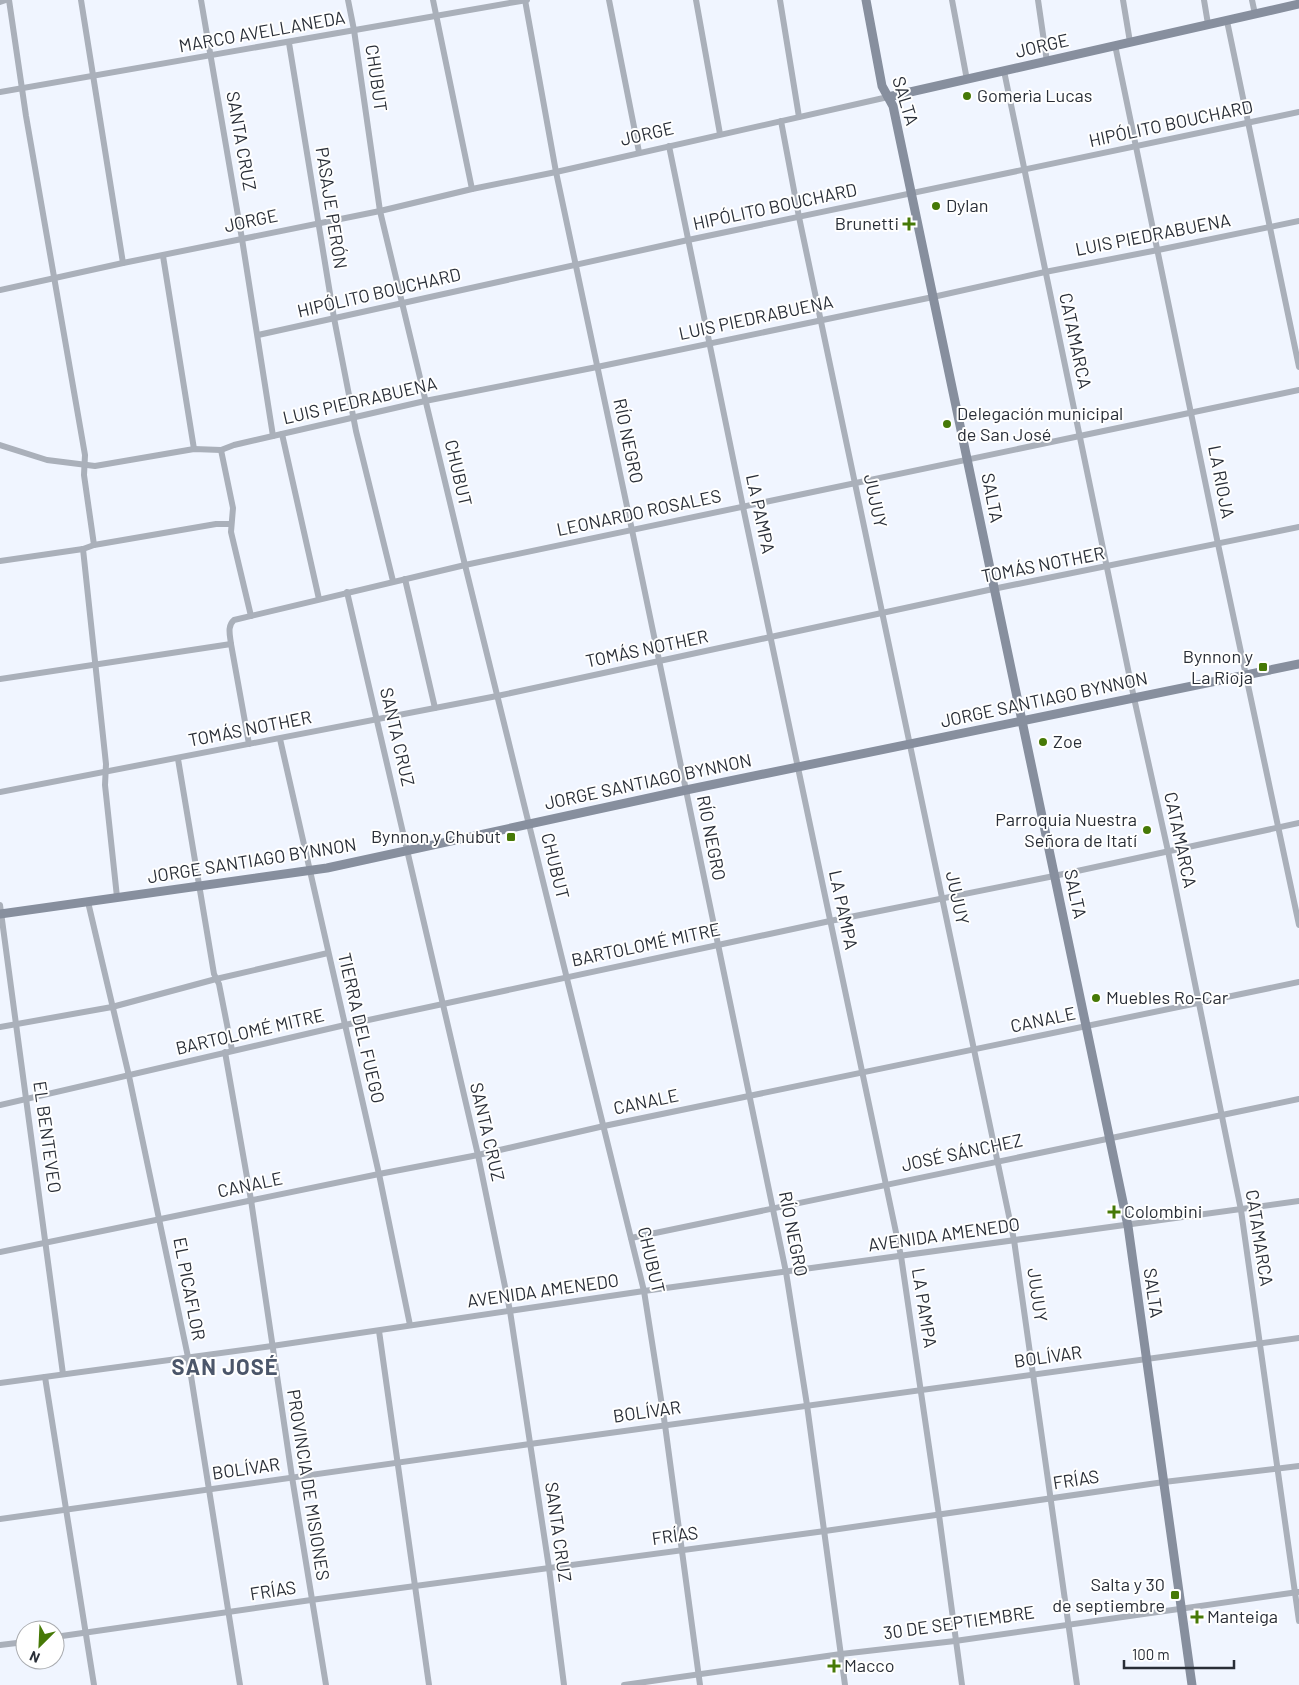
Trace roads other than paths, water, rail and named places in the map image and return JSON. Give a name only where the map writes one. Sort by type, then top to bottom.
[{"type":"street","points":[[0,2],[6,0]]},
{"type":"street","points":[[10,0],[22,89],[85,455],[84,466],[94,545]]},
{"type":"street","points":[[81,0],[124,263]]},
{"type":"street","name":"SANTA CRUZ","points":[[201,0],[242,239],[273,436]]},
{"type":"street","name":"CHUBUT","points":[[348,0],[380,211],[497,696],[644,1291],[665,1425],[700,1685]]},
{"type":"street","points":[[433,0],[472,188]]},
{"type":"street","name":"MARCO AVELLANEDA","points":[[0,92],[289,43],[526,0]]},
{"type":"street","name":"RÍO NEGRO","points":[[526,0],[556,172],[575,265],[786,1272],[807,1405],[845,1685]]},
{"type":"street","points":[[609,0],[638,152]]},
{"type":"street","points":[[696,0],[720,134]]},
{"type":"street","points":[[780,0],[799,117]]},
{"type":"street","name":"SALTA","points":[[866,0],[882,86],[893,106],[1128,1226],[1192,1685]]},
{"type":"street","points":[[952,0],[967,80]]},
{"type":"street","points":[[1038,0],[1047,62]]},
{"type":"street","points":[[1123,0],[1130,42]]},
{"type":"street","points":[[1204,0],[1208,24]]},
{"type":"street","points":[[1252,0],[1255,14]]},
{"type":"street","name":"JORGE","points":[[0,290],[380,211],[472,188],[556,172],[1299,4]]},
{"type":"street","points":[[1227,21],[1299,367]]},
{"type":"street","name":"PASAJE PERÓN","points":[[289,43],[334,318],[353,418],[393,581]]},
{"type":"street","name":"LA RIOJA","points":[[1114,45],[1299,925]]},
{"type":"street","name":"CATAMARCA","points":[[1004,71],[1134,698],[1168,851],[1241,1210],[1297,1592],[1299,1621]]},
{"type":"street","name":"HIPÓLITO BOUCHARD","points":[[258,336],[402,302],[688,240],[1299,112]]},
{"type":"street","name":"JUJUY","points":[[781,121],[799,217],[1014,1240],[1077,1685]]},
{"type":"street","name":"LA PAMPA","points":[[669,146],[900,1256],[921,1390],[962,1685]]},
{"type":"street","name":"LUIS PIEDRABUENA","points":[[221,450],[234,445],[426,401],[1299,220]]},
{"type":"street","points":[[163,256],[194,449]]},
{"type":"street","name":"LEONARDO ROSALES","points":[[251,616],[465,565],[1299,390]]},
{"type":"street","points":[[282,434],[320,599]]},
{"type":"street","points":[[0,446],[47,460],[84,466],[104,466],[194,449],[221,450],[233,508],[231,532],[251,616],[234,620],[230,624],[231,644],[249,744]]},
{"type":"street","points":[[0,561],[83,549],[94,545],[216,524],[231,524]]},
{"type":"street","name":"TOMÁS NOTHER","points":[[0,792],[497,696],[994,589],[1107,568],[1299,527]]},
{"type":"street","points":[[83,549],[106,764],[105,786],[117,897]]},
{"type":"street","points":[[405,579],[435,708]]},
{"type":"street","name":"SANTA CRUZ","points":[[347,592],[478,1155],[510,1311],[549,1568],[564,1685]]},
{"type":"street","points":[[0,678],[231,644]]},
{"type":"street","name":"JORGE SANTIAGO BYNNON","points":[[0,911],[88,902],[309,871],[686,790],[1299,664]]},
{"type":"street","name":"TIERRA DEL FUEGO","points":[[280,739],[379,1174],[410,1325]]},
{"type":"street","name":"PROVINCIA DE MISIONES","points":[[178,759],[214,974],[219,984],[272,1346],[326,1685]]},
{"type":"street","name":"BARTOLOMÉ MITRE","points":[[0,1105],[345,1025],[830,921],[1054,876],[1299,822]]},
{"type":"street","name":"EL PICAFLOR","points":[[88,902],[129,1076],[188,1357],[240,1685]]},
{"type":"street","name":"EL BENTEVEO","points":[[0,911],[63,1374]]},
{"type":"street","points":[[0,1027],[112,1006],[216,978],[328,953]]},
{"type":"street","name":"CANALE","points":[[0,1252],[478,1155],[604,1126],[1299,982]]},
{"type":"street","name":"JOSÉ SÁNCHEZ","points":[[631,1238],[1299,1099]]},
{"type":"street","name":"AVENIDA AMENEDO","points":[[0,1383],[379,1331],[644,1291],[1299,1201]]},
{"type":"street","points":[[379,1331],[429,1685]]},
{"type":"street","name":"BOLÍVAR","points":[[0,1519],[397,1462],[1299,1338]]},
{"type":"street","points":[[45,1377],[94,1685]]},
{"type":"street","name":"FRÍAS","points":[[65,1636],[311,1600],[825,1531],[1164,1482],[1299,1466]]},
{"type":"street","name":"30 DE SEPTIEMBRE","points":[[624,1685],[841,1654],[956,1641],[1297,1592]]},
{"type":"street","points":[[0,1646],[15,1644]]},
{"type":"place","name":"Gomerìa Lucas","points":[[967,96]]},
{"type":"place","name":"Dylan","points":[[936,206]]},
{"type":"place","name":"Brunetti","points":[[909,224]]},
{"type":"place","name":"Delegación municipal de San José","points":[[947,424]]},
{"type":"place","name":"Bynnon y La Rioja","points":[[1263,667]]},
{"type":"place","name":"Zoe","points":[[1043,742]]},
{"type":"place","name":"Parroquia Nuestra Señora de Itatí","points":[[1147,830]]},
{"type":"place","name":"Bynnon y Chubut","points":[[511,837]]},
{"type":"place","name":"Muebles Ro-Car","points":[[1096,998]]},
{"type":"place","name":"Colombini","points":[[1114,1212]]},
{"type":"place","name":"Salta y 30 de septiembre","points":[[1175,1595]]},
{"type":"place","name":"Manteiga","points":[[1197,1617]]},
{"type":"place","name":"Macco","points":[[834,1666]]},
{"type":"district","name":"SAN JOSÉ","points":[[225,1367]]}]
